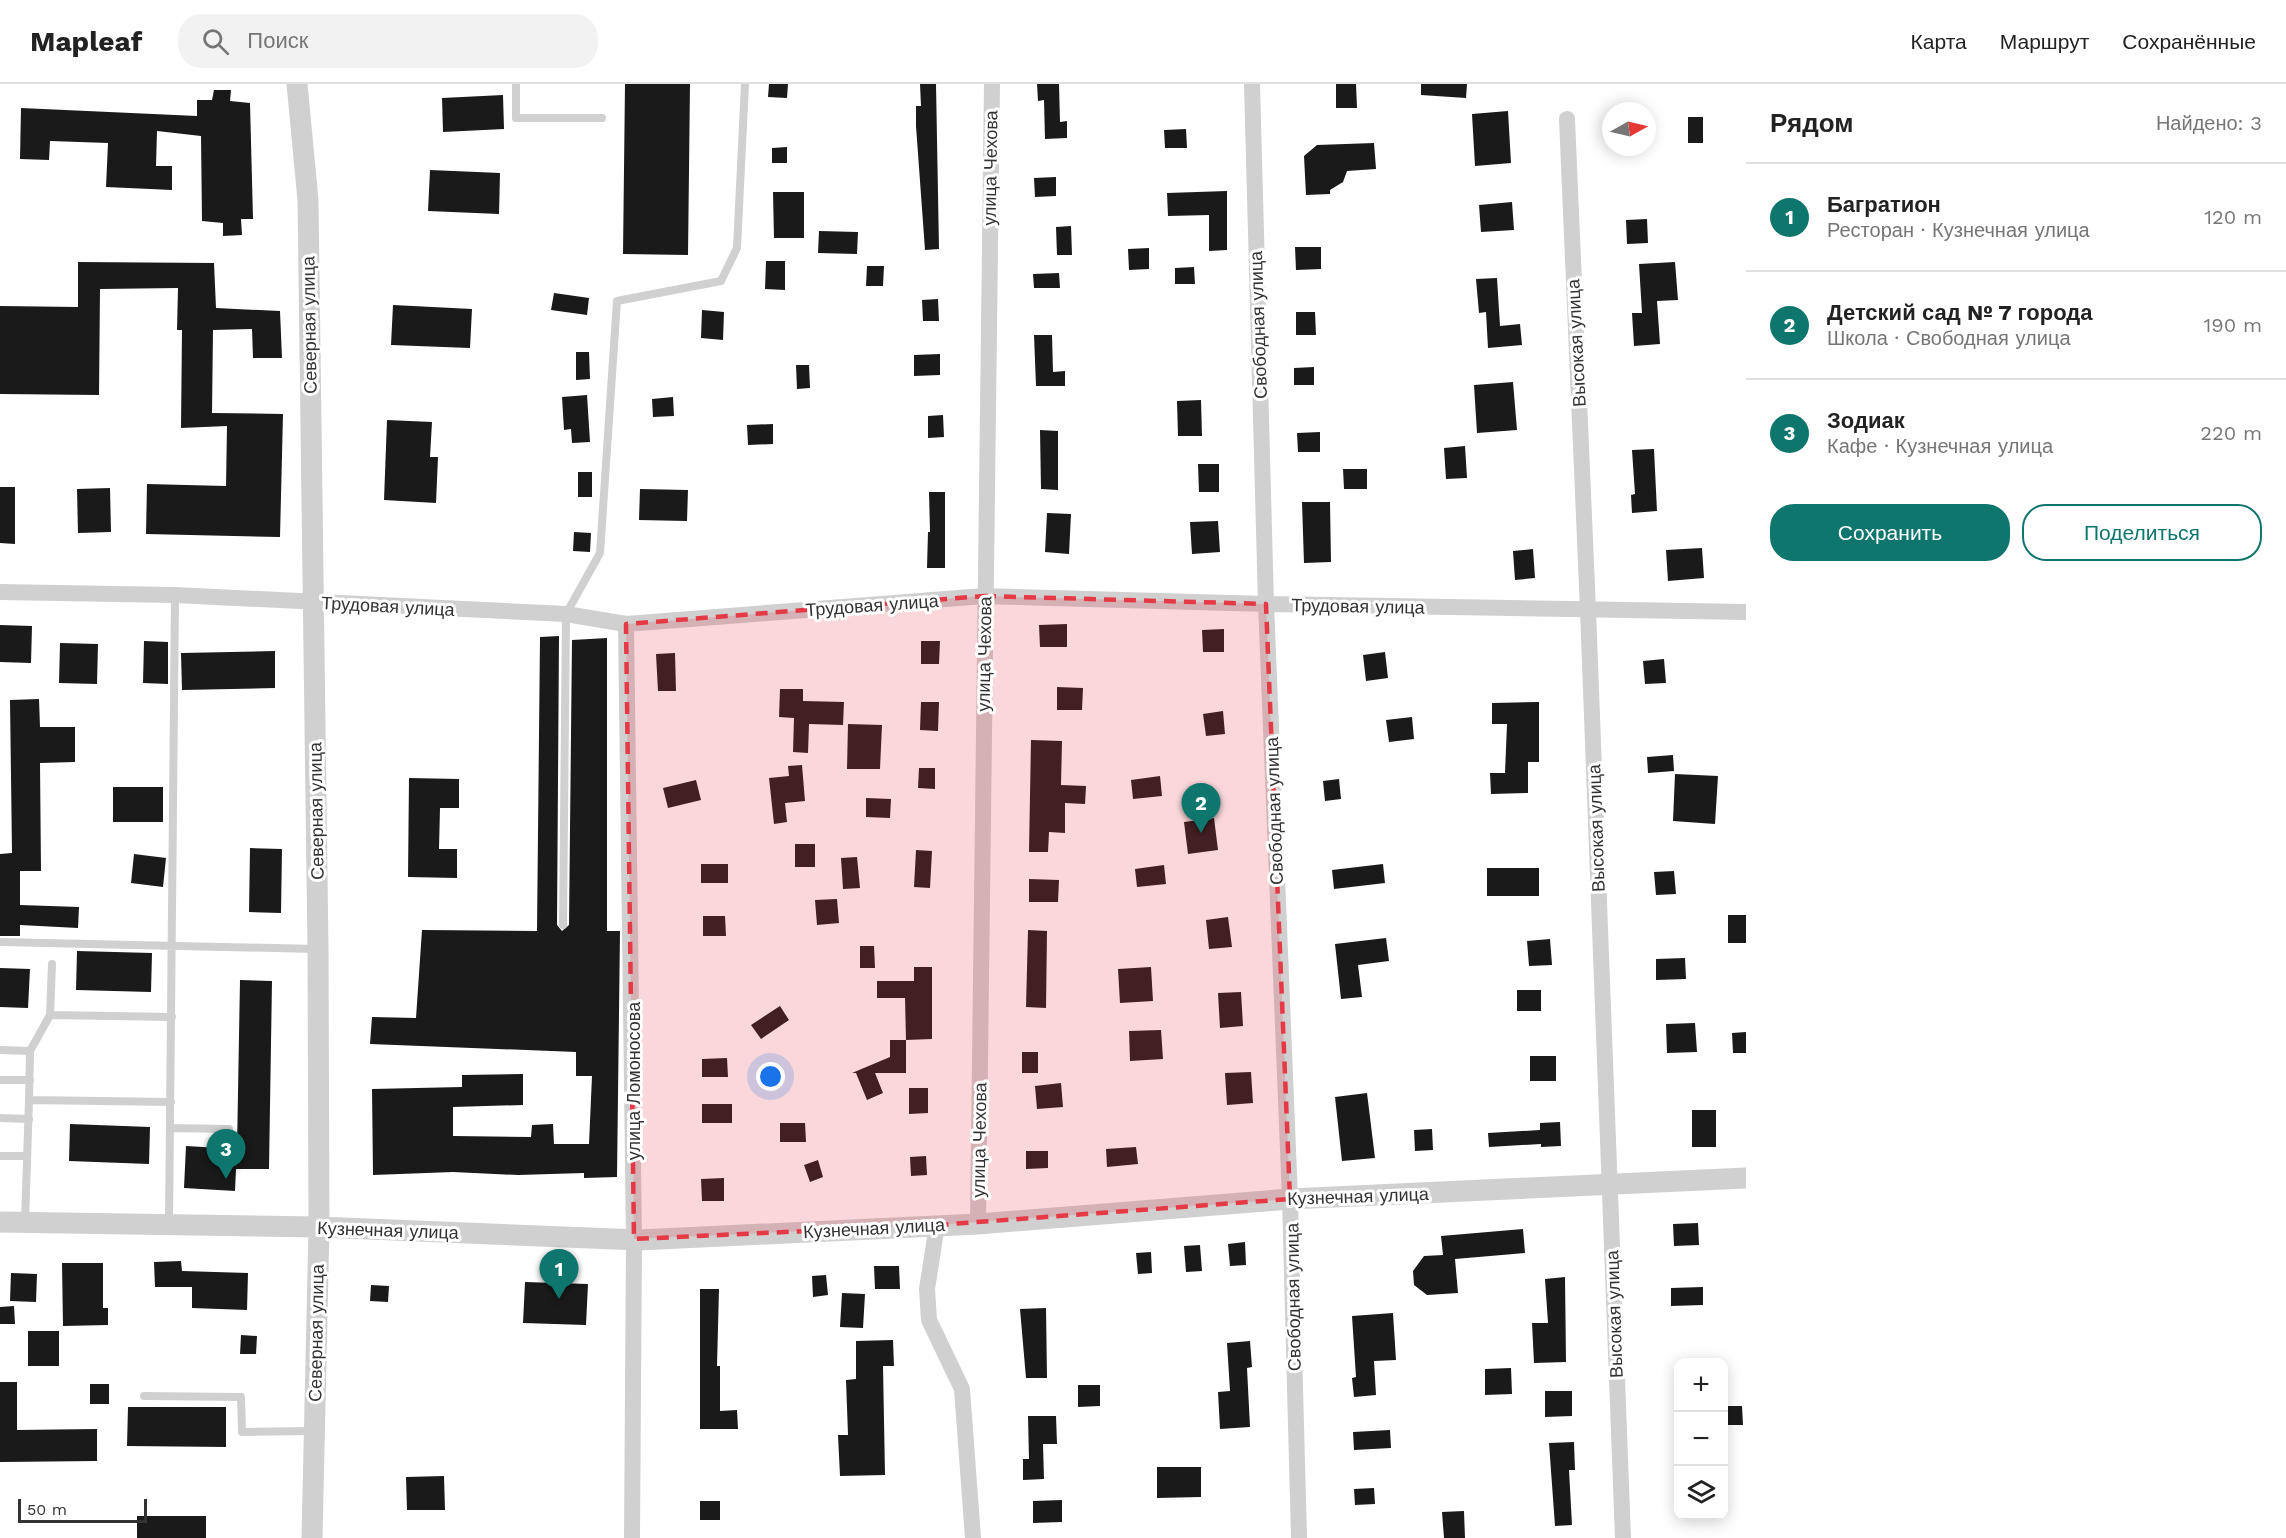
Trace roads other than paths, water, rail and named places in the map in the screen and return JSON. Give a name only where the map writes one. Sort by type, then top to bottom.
[{"type":"street","name":"Северная улица","points":[[297,84],[308,200],[318,949],[319,1227],[312,1538]]},
{"type":"street","name":"улица Чехова","points":[[978,1224],[992,84]]},
{"type":"street","name":"Свободная улица","points":[[1252,84],[1266,604],[1290,1199],[1299,1538]]},
{"type":"street","name":"Высокая улица","points":[[1567,119],[1623,1538]]},
{"type":"street","name":"Трудовая улица","points":[[0,592],[175,595],[566,614],[626,624],[984,596],[1266,604],[1746,612]]},
{"type":"street","name":"улица Ломоносова","points":[[626,624],[634,1239],[632,1538]]},
{"type":"street","name":"Кузнечная улица","points":[[0,1222],[319,1227],[634,1239],[978,1224],[1290,1199],[1746,1178]]},
{"type":"street","points":[[938,1225],[927,1289],[929,1320],[962,1389],[973,1538]]},
{"type":"lane","points":[[516,84],[516,118],[602,118]]},
{"type":"lane","points":[[563,925],[566,614],[600,553],[617,301],[721,281],[737,248],[745,84]]},
{"type":"lane","points":[[169,1226],[175,595]]},
{"type":"lane","points":[[0,942],[318,949]]},
{"type":"lane","points":[[25,1222],[30,1051],[50,1015],[52,964]]},
{"type":"lane","points":[[50,1015],[172,1017]]},
{"type":"lane","points":[[0,1050],[30,1051]]},
{"type":"lane","points":[[0,1080],[30,1080]]},
{"type":"lane","points":[[29,1100],[171,1102]]},
{"type":"lane","points":[[0,1118],[29,1119]]},
{"type":"lane","points":[[170,1128],[229,1129]]},
{"type":"lane","points":[[0,1156],[27,1156]]},
{"type":"lane","points":[[144,1396],[241,1397],[242,1432],[314,1431]]},
{"type":"place","name":"Детский сад № 7 города","points":[[1201,833]]},
{"type":"place","name":"Зодиак","points":[[226,1179]]},
{"type":"place","name":"Багратион","points":[[559,1299]]}]
